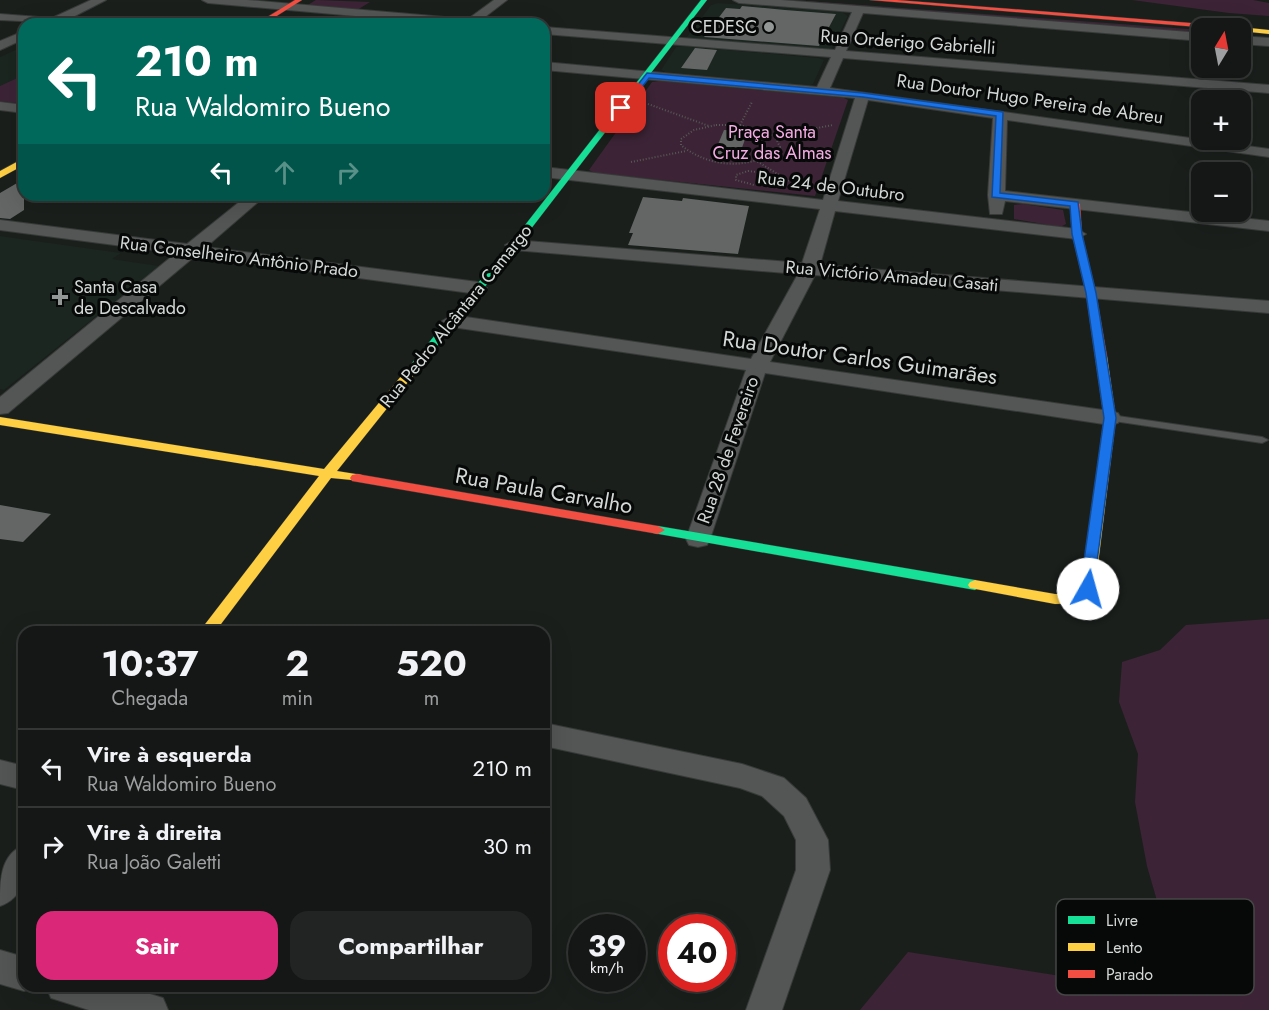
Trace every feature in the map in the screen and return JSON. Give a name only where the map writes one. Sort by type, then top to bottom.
[{"type":"street","points":[[61,18],[100,0]]},
{"type":"street","points":[[208,0],[293,3],[426,18]]},
{"type":"street","points":[[477,18],[501,0]]},
{"type":"street","name":"Rua Pedro Alcântara Camargo","points":[[550,199],[704,0]]},
{"type":"street","points":[[739,0],[1191,36]]},
{"type":"street","points":[[873,0],[1191,25]]},
{"type":"street","points":[[269,18],[293,3]]},
{"type":"street","points":[[822,91],[859,10]]},
{"type":"street","points":[[0,17],[18,19]]},
{"type":"street","points":[[1251,30],[1269,32]]},
{"type":"street","name":"Rua Orderigo Gabrielli","points":[[550,31],[1269,89]]},
{"type":"street","points":[[0,46],[18,38]]},
{"type":"street","points":[[1251,41],[1269,42]]},
{"type":"street","name":"Rua Doutor Hugo Pereira de Abreu","points":[[550,67],[863,95],[1269,153]]},
{"type":"street","name":"Rua 28 de Fevereiro","points":[[698,538],[758,365],[809,270],[863,95]]},
{"type":"street","points":[[0,106],[18,108]]},
{"type":"street","points":[[997,225],[996,195],[1000,114]]},
{"type":"street","points":[[0,176],[18,165]]},
{"type":"street","name":"Rua 24 de Outubro","points":[[550,172],[1077,234]]},
{"type":"street","points":[[996,195],[1269,226]]},
{"type":"street","points":[[4,400],[251,201]]},
{"type":"street","name":"Rua Pedro Alcântara Camargo","points":[[211,626],[328,473],[548,201]]},
{"type":"street","points":[[1075,204],[1077,234],[1091,293],[1110,418]]},
{"type":"street","name":"Rua Conselheiro Antônio Prado","points":[[0,225],[478,288]]},
{"type":"street","name":"Rua Victório Amadeu Casati","points":[[514,245],[1269,307]]},
{"type":"street","name":"Rua Doutor Carlos Guimarães","points":[[452,321],[1110,418]]},
{"type":"street","name":"Rua Paula Carvalho","points":[[0,421],[328,473],[1055,598],[1080,599],[1088,589],[1110,418]]},
{"type":"street","points":[[550,735],[742,776],[773,788],[795,807],[812,840],[813,870],[764,1010]]},
{"type":"street","points":[[0,772],[18,776]]},
{"type":"street","points":[[0,891],[18,867]]},
{"type":"street","points":[[0,967],[18,972]]},
{"type":"street","points":[[86,992],[150,1010]]},
{"type":"lane","name":"Rua Doutor Carlos Guimarães","points":[[1110,418],[1262,440]]},
{"type":"path","points":[[638,101],[710,126]]},
{"type":"path","points":[[740,125],[750,105]]},
{"type":"path","points":[[775,136],[780,141],[780,147],[776,152],[755,160],[724,162],[695,156],[681,145],[681,139],[687,133],[710,126],[740,125],[775,136],[837,125]]},
{"type":"path","points":[[621,164],[686,151]]},
{"type":"path","points":[[755,160],[797,186]]},
{"type":"path","points":[[759,172],[770,169]]},
{"type":"shaded area","name":"CEDESC","points":[[718,3],[842,12],[848,16],[831,50],[686,38],[711,5]]},
{"type":"shaded area","points":[[676,47],[824,60],[813,84],[809,86],[661,70]]},
{"type":"shaded area","points":[[18,49],[18,105],[0,103],[0,57]]},
{"type":"shaded area","name":"Santa Casa de Descalvado","points":[[0,236],[121,253],[112,259],[159,266],[4,390],[0,389]]},
{"type":"green space","points":[[316,0],[370,2],[357,10],[306,6]]},
{"type":"green space","points":[[794,0],[1191,29],[1191,34]]},
{"type":"green space","points":[[1132,0],[1253,0],[1269,3],[1269,16],[1229,13]]},
{"type":"green space","points":[[18,78],[18,103],[0,101],[0,86]]},
{"type":"green space","name":"Praça Santa Cruz das Almas","points":[[652,82],[848,100],[815,196],[595,173],[589,170]]},
{"type":"green space","points":[[1023,204],[1063,210],[1066,224],[1060,227],[1014,219],[1014,205]]},
{"type":"green space","points":[[1269,619],[1269,1010],[860,1010],[908,952],[1056,975],[1056,995],[1254,995],[1254,899],[1156,899],[1147,866],[1135,802],[1138,754],[1119,702],[1122,662],[1160,650],[1186,625]]},
{"type":"building","name":"CEDESC","points":[[742,6],[836,14],[819,46],[704,37],[726,8],[740,9]]},
{"type":"building","points":[[695,48],[717,50],[707,70],[681,68]]},
{"type":"building","points":[[724,130],[748,131],[739,156],[714,154]]},
{"type":"building","points":[[18,182],[18,201],[24,201],[24,210],[10,219],[0,218],[0,193]]},
{"type":"building","points":[[643,197],[682,201],[683,198],[749,206],[738,254],[628,245],[633,233],[629,233]]},
{"type":"building","points":[[0,505],[51,514],[23,542],[0,539]]},
{"type":"traffic: fast","points":[[550,199],[704,0]]},
{"type":"traffic: fast","points":[[416,365],[548,201]]},
{"type":"traffic: fast","points":[[658,530],[975,585]]},
{"type":"traffic: slow","points":[[1251,30],[1269,32]]},
{"type":"traffic: slow","points":[[0,175],[18,164]]},
{"type":"traffic: slow","points":[[975,585],[1055,599],[1080,599],[1088,589],[1110,418],[1101,356]]},
{"type":"traffic: slow","points":[[211,626],[328,473],[416,365]]},
{"type":"traffic: slow","points":[[0,421],[357,478]]},
{"type":"traffic: jam","points":[[269,18],[299,0]]},
{"type":"traffic: jam","points":[[873,0],[1191,25]]},
{"type":"traffic: jam","points":[[1075,204],[1077,234],[1091,293],[1101,356]]},
{"type":"traffic: jam","points":[[357,478],[658,530]]},
{"type":"place","name":"CEDESC","points":[[769,27]]},
{"type":"place","name":"Santa Casa de Descalvado","points":[[60,297]]},
{"type":"route","points":[[621,108],[647,75],[863,95],[1000,114],[996,195],[1075,204],[1077,234],[1091,293],[1110,418],[1088,589]]}]
